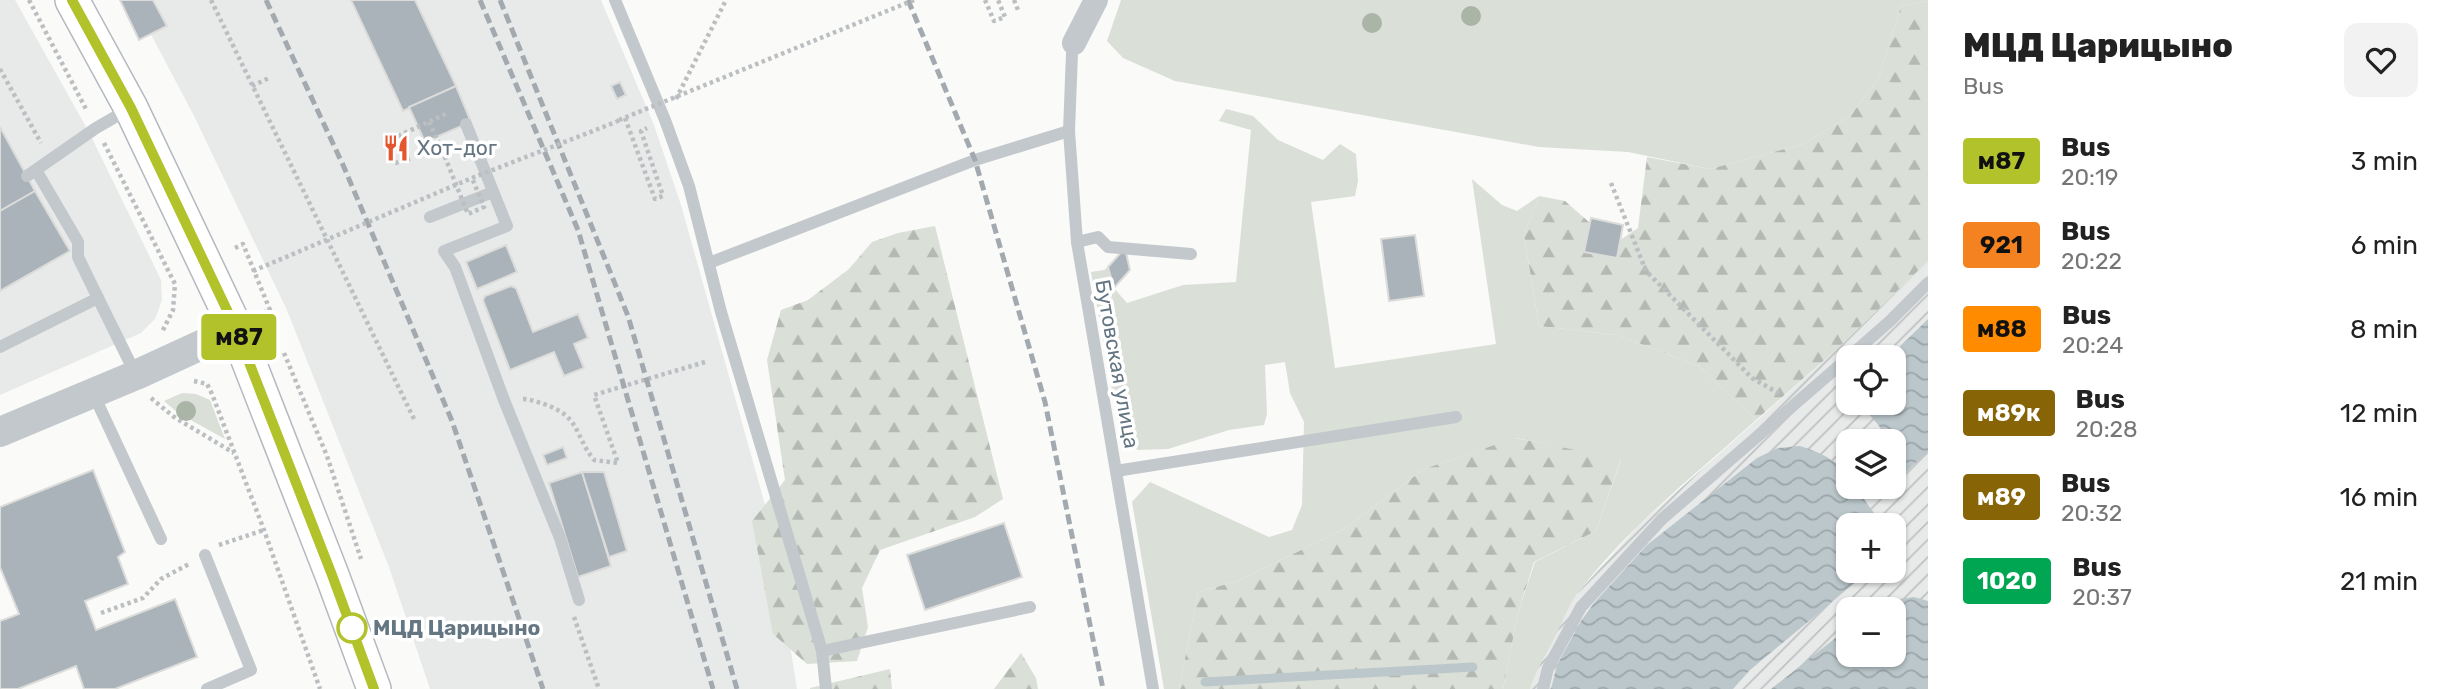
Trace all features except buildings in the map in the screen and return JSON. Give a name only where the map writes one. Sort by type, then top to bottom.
[{"type":"main road","points":[[72,0],[249,321],[332,575],[374,689]]},
{"type":"street","points":[[1074,43],[1096,0]]},
{"type":"street","points":[[0,432],[93,393],[144,387],[249,321]]},
{"type":"lane","points":[[615,0],[689,186],[721,312],[822,651],[826,689]]},
{"type":"lane","name":"Бутовская улица","points":[[1074,43],[1069,131],[1077,242],[1153,689]]},
{"type":"lane","points":[[131,108],[96,128],[31,173],[78,242],[78,257],[144,387]]},
{"type":"lane","points":[[466,124],[507,226],[444,251],[455,267],[504,400],[560,538],[579,600]]},
{"type":"lane","points":[[709,263],[975,160],[1069,131]]},
{"type":"lane","points":[[430,217],[493,192]]},
{"type":"lane","points":[[1077,242],[1098,237],[1108,247],[1191,254]]},
{"type":"lane","points":[[1862,345],[1928,283]]},
{"type":"lane","points":[[0,347],[98,298]]},
{"type":"lane","points":[[1543,689],[1548,668],[1580,607],[1662,519],[1836,367]]},
{"type":"lane","points":[[93,393],[161,539]]},
{"type":"lane","points":[[1116,471],[1456,416]]},
{"type":"lane","points":[[205,555],[251,670],[208,689]]},
{"type":"lane","points":[[822,651],[1030,607]]},
{"type":"path","points":[[29,0],[175,284],[173,310],[167,323]]},
{"type":"path","points":[[211,0],[414,419]]},
{"type":"path","points":[[253,271],[472,178],[914,0]]},
{"type":"path","points":[[985,0],[994,22],[1005,17],[998,0]]},
{"type":"path","points":[[1014,0],[1018,10]]},
{"type":"path","points":[[0,69],[50,159]]},
{"type":"path","points":[[253,86],[271,77]]},
{"type":"path","points":[[398,136],[459,108],[466,124]]},
{"type":"path","points":[[625,118],[655,199]]},
{"type":"path","points":[[429,122],[468,214],[484,207],[472,178]]},
{"type":"path","points":[[395,163],[410,159]]},
{"type":"path","points":[[1611,183],[1646,271],[1752,378],[1784,396]]},
{"type":"path","points":[[235,248],[243,244],[270,310],[249,321]]},
{"type":"path","points":[[284,353],[327,456],[361,559]]},
{"type":"path","points":[[504,400],[529,399],[561,410],[575,423],[583,446],[594,460],[614,464],[618,463],[594,395],[705,362]]},
{"type":"path","points":[[193,381],[207,384],[212,394],[320,689]]},
{"type":"path","points":[[144,387],[174,417],[234,453]]},
{"type":"path","points":[[101,613],[143,598],[161,579],[179,569]]},
{"type":"shaded area","points":[[0,0],[15,0],[90,134],[161,280],[162,300],[155,319],[141,333],[0,395]]},
{"type":"shaded area","points":[[133,0],[601,0],[654,125],[681,205],[771,526],[797,689],[430,689],[389,567],[286,308],[194,116]]},
{"type":"shaded area","points":[[1928,261],[1928,689],[1530,689],[1539,663],[1567,609],[1581,589],[1638,526],[1836,350],[1836,415],[1906,415],[1906,345],[1841,345]]},
{"type":"green space","points":[[1121,0],[1928,1],[1901,6],[1879,78],[1850,116],[1803,144],[1710,169],[1628,152],[1539,147],[1175,81],[1123,58],[1107,41]]},
{"type":"green space","points":[[1928,1],[1928,261],[1841,345],[1836,345],[1836,350],[1756,420],[1699,366],[1617,335],[1539,326],[1524,235],[1539,196],[1565,201],[1614,244],[1638,228],[1647,157],[1710,169],[1803,144],[1850,116],[1879,78],[1901,6]]},
{"type":"green space","points":[[1226,109],[1253,116],[1278,140],[1323,160],[1340,144],[1356,154],[1358,181],[1355,196],[1311,202],[1335,368],[1496,344],[1472,179],[1502,205],[1517,211],[1539,196],[1524,235],[1539,326],[1617,335],[1699,366],[1756,420],[1665,501],[1600,566],[1572,601],[1530,689],[1503,689],[1518,613],[1535,562],[1596,531],[1621,460],[1516,438],[1424,469],[1344,529],[1238,581],[1198,592],[1179,689],[1164,689],[1132,502],[1150,482],[1269,537],[1292,530],[1302,505],[1304,422],[1290,393],[1285,362],[1265,365],[1267,414],[1264,425],[1229,430],[1168,449],[1138,450],[1120,435],[1091,272],[1108,267],[1114,288],[1127,303],[1183,285],[1236,282],[1251,130],[1219,121]]},
{"type":"green space","points":[[935,226],[1003,499],[975,517],[880,550],[862,588],[868,627],[857,661],[807,664],[773,634],[752,521],[785,480],[767,360],[781,310],[808,300],[849,269],[872,242],[898,233]]},
{"type":"green space","points":[[182,393],[196,394],[210,400],[225,439],[178,413],[164,401]]},
{"type":"green space","points":[[1515,438],[1621,459],[1596,531],[1534,562],[1518,613],[1503,689],[1179,689],[1198,592],[1238,581],[1344,529],[1424,469]]},
{"type":"green space","points":[[1021,653],[1036,678],[1038,689],[994,689]]},
{"type":"green space","points":[[890,669],[892,689],[810,689],[810,688]]},
{"type":"water","points":[[1928,319],[1928,451],[1906,472],[1906,429],[1881,429],[1870,415],[1906,415],[1906,345],[1901,345]]},
{"type":"water","points":[[1800,446],[1824,455],[1836,464],[1836,499],[1864,499],[1874,513],[1836,513],[1836,583],[1855,583],[1750,670],[1733,689],[1551,689],[1557,665],[1581,621],[1647,545],[1757,458],[1778,448]]},
{"type":"water","points":[[1914,597],[1928,601],[1928,689],[1771,689],[1836,638],[1836,667],[1906,667],[1906,598]]},
{"type":"waterway","points":[[1205,682],[1473,667]]},
{"type":"railway","points":[[266,0],[343,165],[452,421],[543,689]]},
{"type":"railway","points":[[480,0],[578,230],[713,689]]},
{"type":"railway","points":[[500,0],[628,316],[737,689]]},
{"type":"railway","points":[[908,0],[975,160],[1045,402],[1103,689]]},
{"type":"bus line","name":"м87","points":[[72,0],[131,108],[236,329],[374,689]]},
{"type":"place","name":"Хот-дог","points":[[396,148]]},
{"type":"place","name":"МЦД Царицыно","points":[[352,628]]}]
